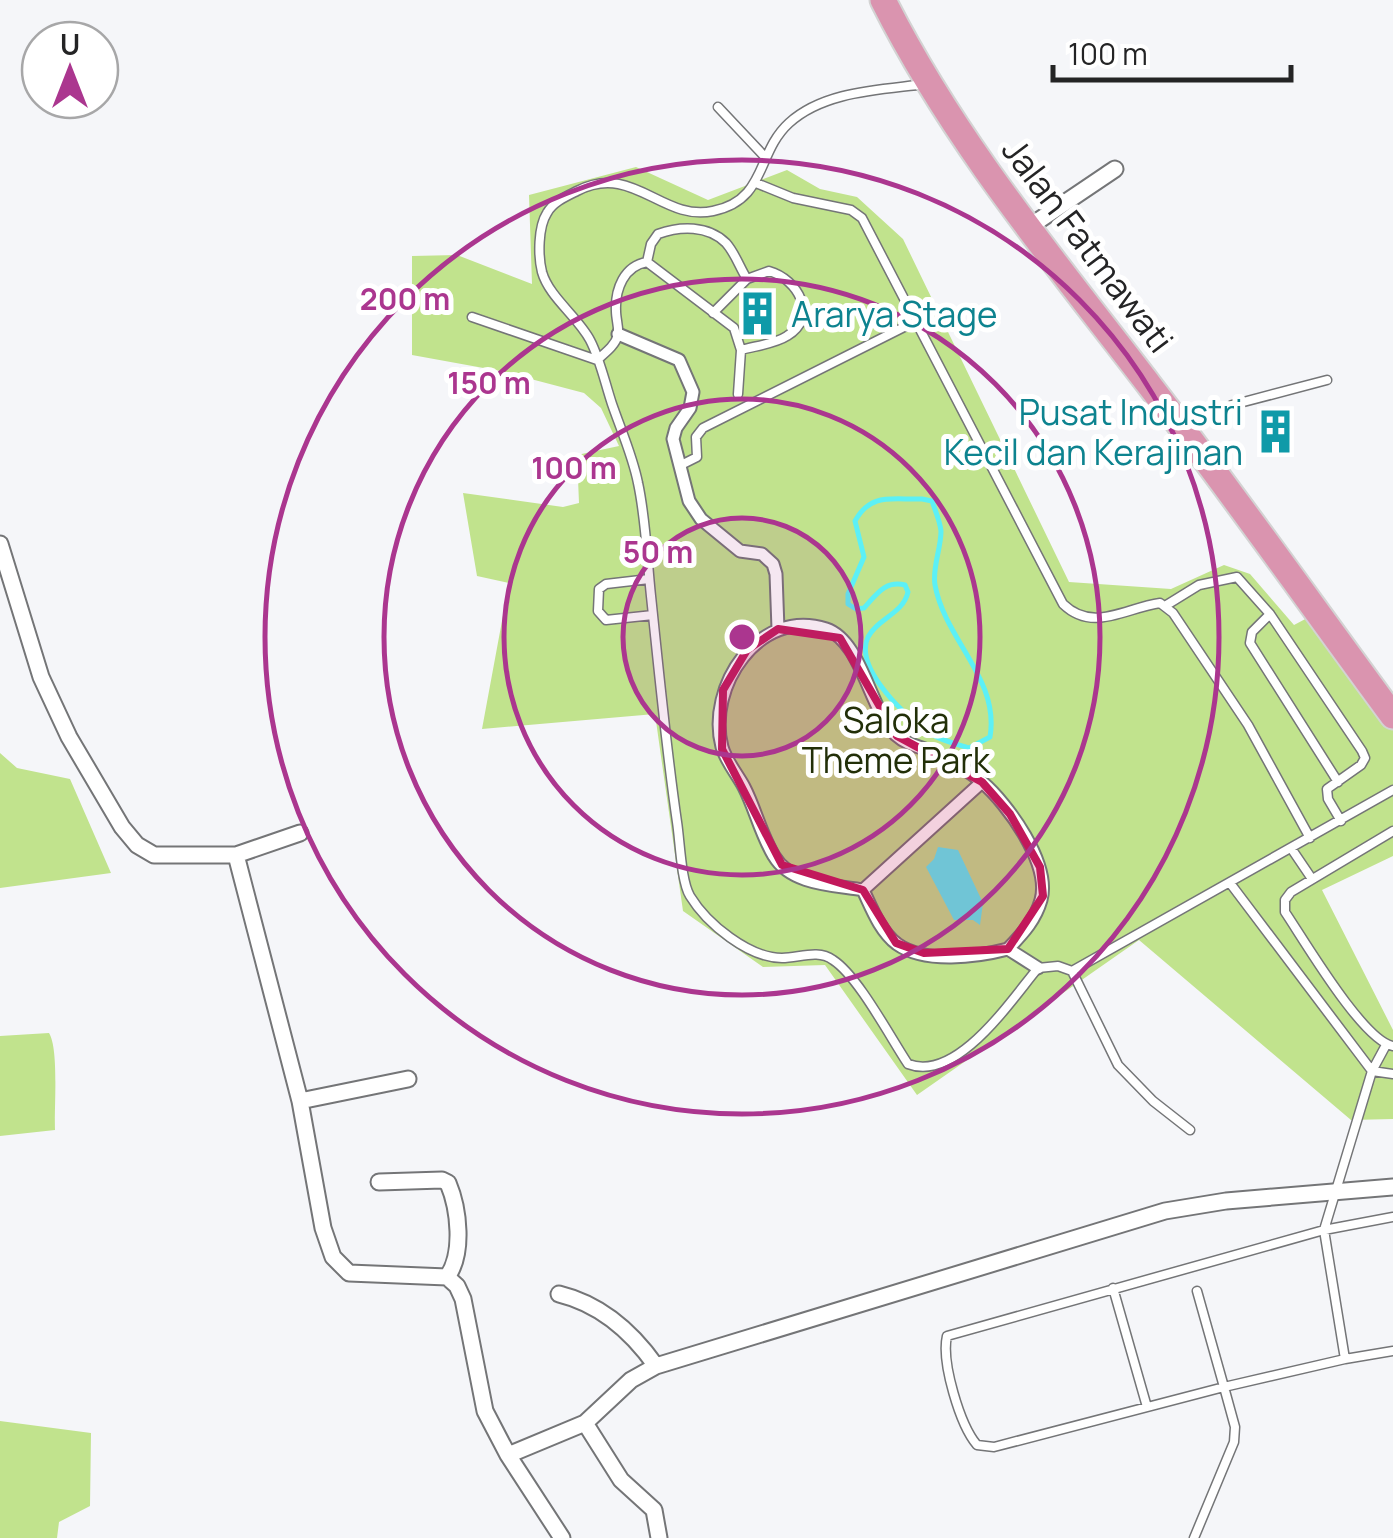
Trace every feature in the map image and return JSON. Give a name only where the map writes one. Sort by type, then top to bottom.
[{"type":"highway","name":"Jalan Fatmawati","points":[[883,0],[929,84],[1028,228],[1185,431],[1393,716]]},
{"type":"street","points":[[1028,228],[1115,169]]},
{"type":"street","points":[[618,334],[679,360],[684,366],[693,392],[690,408],[673,439],[689,502],[700,519],[740,551],[762,554],[773,564],[778,629]]},
{"type":"street","points":[[0,544],[41,677],[69,736],[122,827],[138,846],[154,855],[236,855],[300,832]]},
{"type":"street","points":[[778,629],[827,630],[840,638],[897,736],[936,753],[982,782],[1010,814],[1040,867],[1042,896],[1030,926],[1008,949],[982,956],[910,951],[882,928],[863,890],[795,875],[782,865],[773,856],[744,788],[722,749],[724,690],[747,650],[778,629]]},
{"type":"street","points":[[863,890],[982,782]]},
{"type":"street","points":[[236,855],[300,1101],[323,1228],[333,1257],[341,1268],[360,1275],[446,1276],[457,1286],[485,1411],[508,1455],[562,1538]]},
{"type":"street","points":[[1008,949],[1038,968]]},
{"type":"street","points":[[300,1101],[408,1079]]},
{"type":"street","points":[[379,1182],[448,1183],[458,1249],[454,1266],[446,1276]]},
{"type":"street","points":[[508,1455],[585,1423],[631,1380],[656,1366],[1165,1211],[1226,1201],[1393,1187]]},
{"type":"street","points":[[559,1294],[594,1305],[641,1344],[656,1366]]},
{"type":"street","points":[[585,1423],[621,1480],[654,1510],[659,1538]]},
{"type":"lane","points":[[929,84],[856,93],[807,110],[788,124],[766,158],[756,183],[724,208],[698,213],[620,182],[588,185],[554,205],[542,226],[543,276],[591,342],[638,483],[668,763],[689,894],[710,918],[758,954],[779,958],[813,954],[831,958],[848,974],[908,1064],[920,1068],[934,1067],[970,1045],[1004,1013],[1038,968],[1058,966],[1072,971],[1118,1065],[1154,1102],[1190,1130]]},
{"type":"lane","points":[[718,108],[766,158]]},
{"type":"lane","points":[[756,183],[793,198],[851,210],[862,218],[1063,604],[1082,618],[1099,620],[1160,603],[1173,613],[1248,725],[1310,838]]},
{"type":"lane","points":[[647,262],[658,234],[684,227],[725,242],[747,278]]},
{"type":"lane","points":[[597,360],[613,346],[618,334],[615,313],[626,273],[636,264],[647,262],[734,328],[741,350],[738,394]]},
{"type":"lane","points":[[713,313],[747,278],[769,272],[798,290],[804,306],[799,325],[787,337],[741,350]]},
{"type":"lane","points":[[472,317],[597,360]]},
{"type":"lane","points":[[678,466],[697,456],[696,437],[703,428],[916,320]]},
{"type":"lane","points":[[1185,431],[1232,405],[1327,380]]},
{"type":"lane","points":[[1165,606],[1200,585],[1238,577],[1270,614],[1362,751],[1362,764],[1327,789],[1340,821]]},
{"type":"lane","points":[[649,579],[606,584],[597,596],[598,611],[606,620],[653,615]]},
{"type":"lane","points":[[1270,614],[1252,632],[1250,643],[1338,782]]},
{"type":"lane","points":[[1072,971],[1393,790]]},
{"type":"lane","points":[[1345,1359],[1324,1230],[1372,1072],[1389,1046],[1357,1018],[1285,912],[1284,900],[1290,892],[1393,831]]},
{"type":"lane","points":[[1291,848],[1312,880]]},
{"type":"lane","points":[[1230,883],[1372,1072],[1393,1074]]},
{"type":"lane","points":[[1393,1218],[1324,1230],[947,1336],[944,1350],[966,1432],[977,1445],[994,1447],[1224,1387],[1393,1351]]},
{"type":"lane","points":[[1113,1288],[1147,1407]]},
{"type":"lane","points":[[1194,1538],[1234,1442],[1235,1426],[1196,1291]]},
{"type":"highlighted area","points":[[778,629],[840,638],[897,736],[982,782],[1010,814],[1040,867],[1043,896],[1008,949],[924,953],[896,943],[863,890],[782,865],[722,749],[723,690],[747,650]]},
{"type":"green space","name":"Saloka Theme Park","points":[[636,167],[708,200],[787,170],[820,189],[857,197],[903,239],[1069,582],[1171,589],[1224,565],[1250,574],[1294,625],[1311,616],[1393,729],[1393,856],[1322,890],[1393,1030],[1393,1119],[1351,1120],[1139,940],[917,1095],[825,965],[763,967],[683,911],[655,714],[482,729],[509,583],[477,576],[463,493],[563,507],[579,503],[577,455],[619,446],[601,408],[584,393],[500,371],[412,355],[412,256],[457,255],[532,284],[529,195]]},
{"type":"green space","points":[[0,753],[17,768],[70,779],[111,873],[0,888]]},
{"type":"green space","points":[[49,1033],[55,1065],[55,1130],[0,1136],[0,1036]]},
{"type":"green space","points":[[0,1421],[91,1433],[90,1506],[59,1522],[57,1538],[0,1538]]},
{"type":"water","points":[[938,847],[958,850],[983,903],[980,925],[973,920],[954,920],[926,867]]},
{"type":"waterway","points":[[922,499],[932,501],[940,527],[934,579],[941,605],[980,678],[991,716],[990,737],[969,748],[937,737],[910,718],[885,692],[868,663],[868,637],[901,606],[908,592],[905,585],[886,587],[864,608],[848,604],[848,594],[864,557],[855,521],[861,512],[883,500],[922,499]]},
{"type":"place","name":"Ararya Stage","points":[[758,314]]},
{"type":"place","name":"Pusat Industri Kecil dan Kerajinan","points":[[1276,432]]}]
